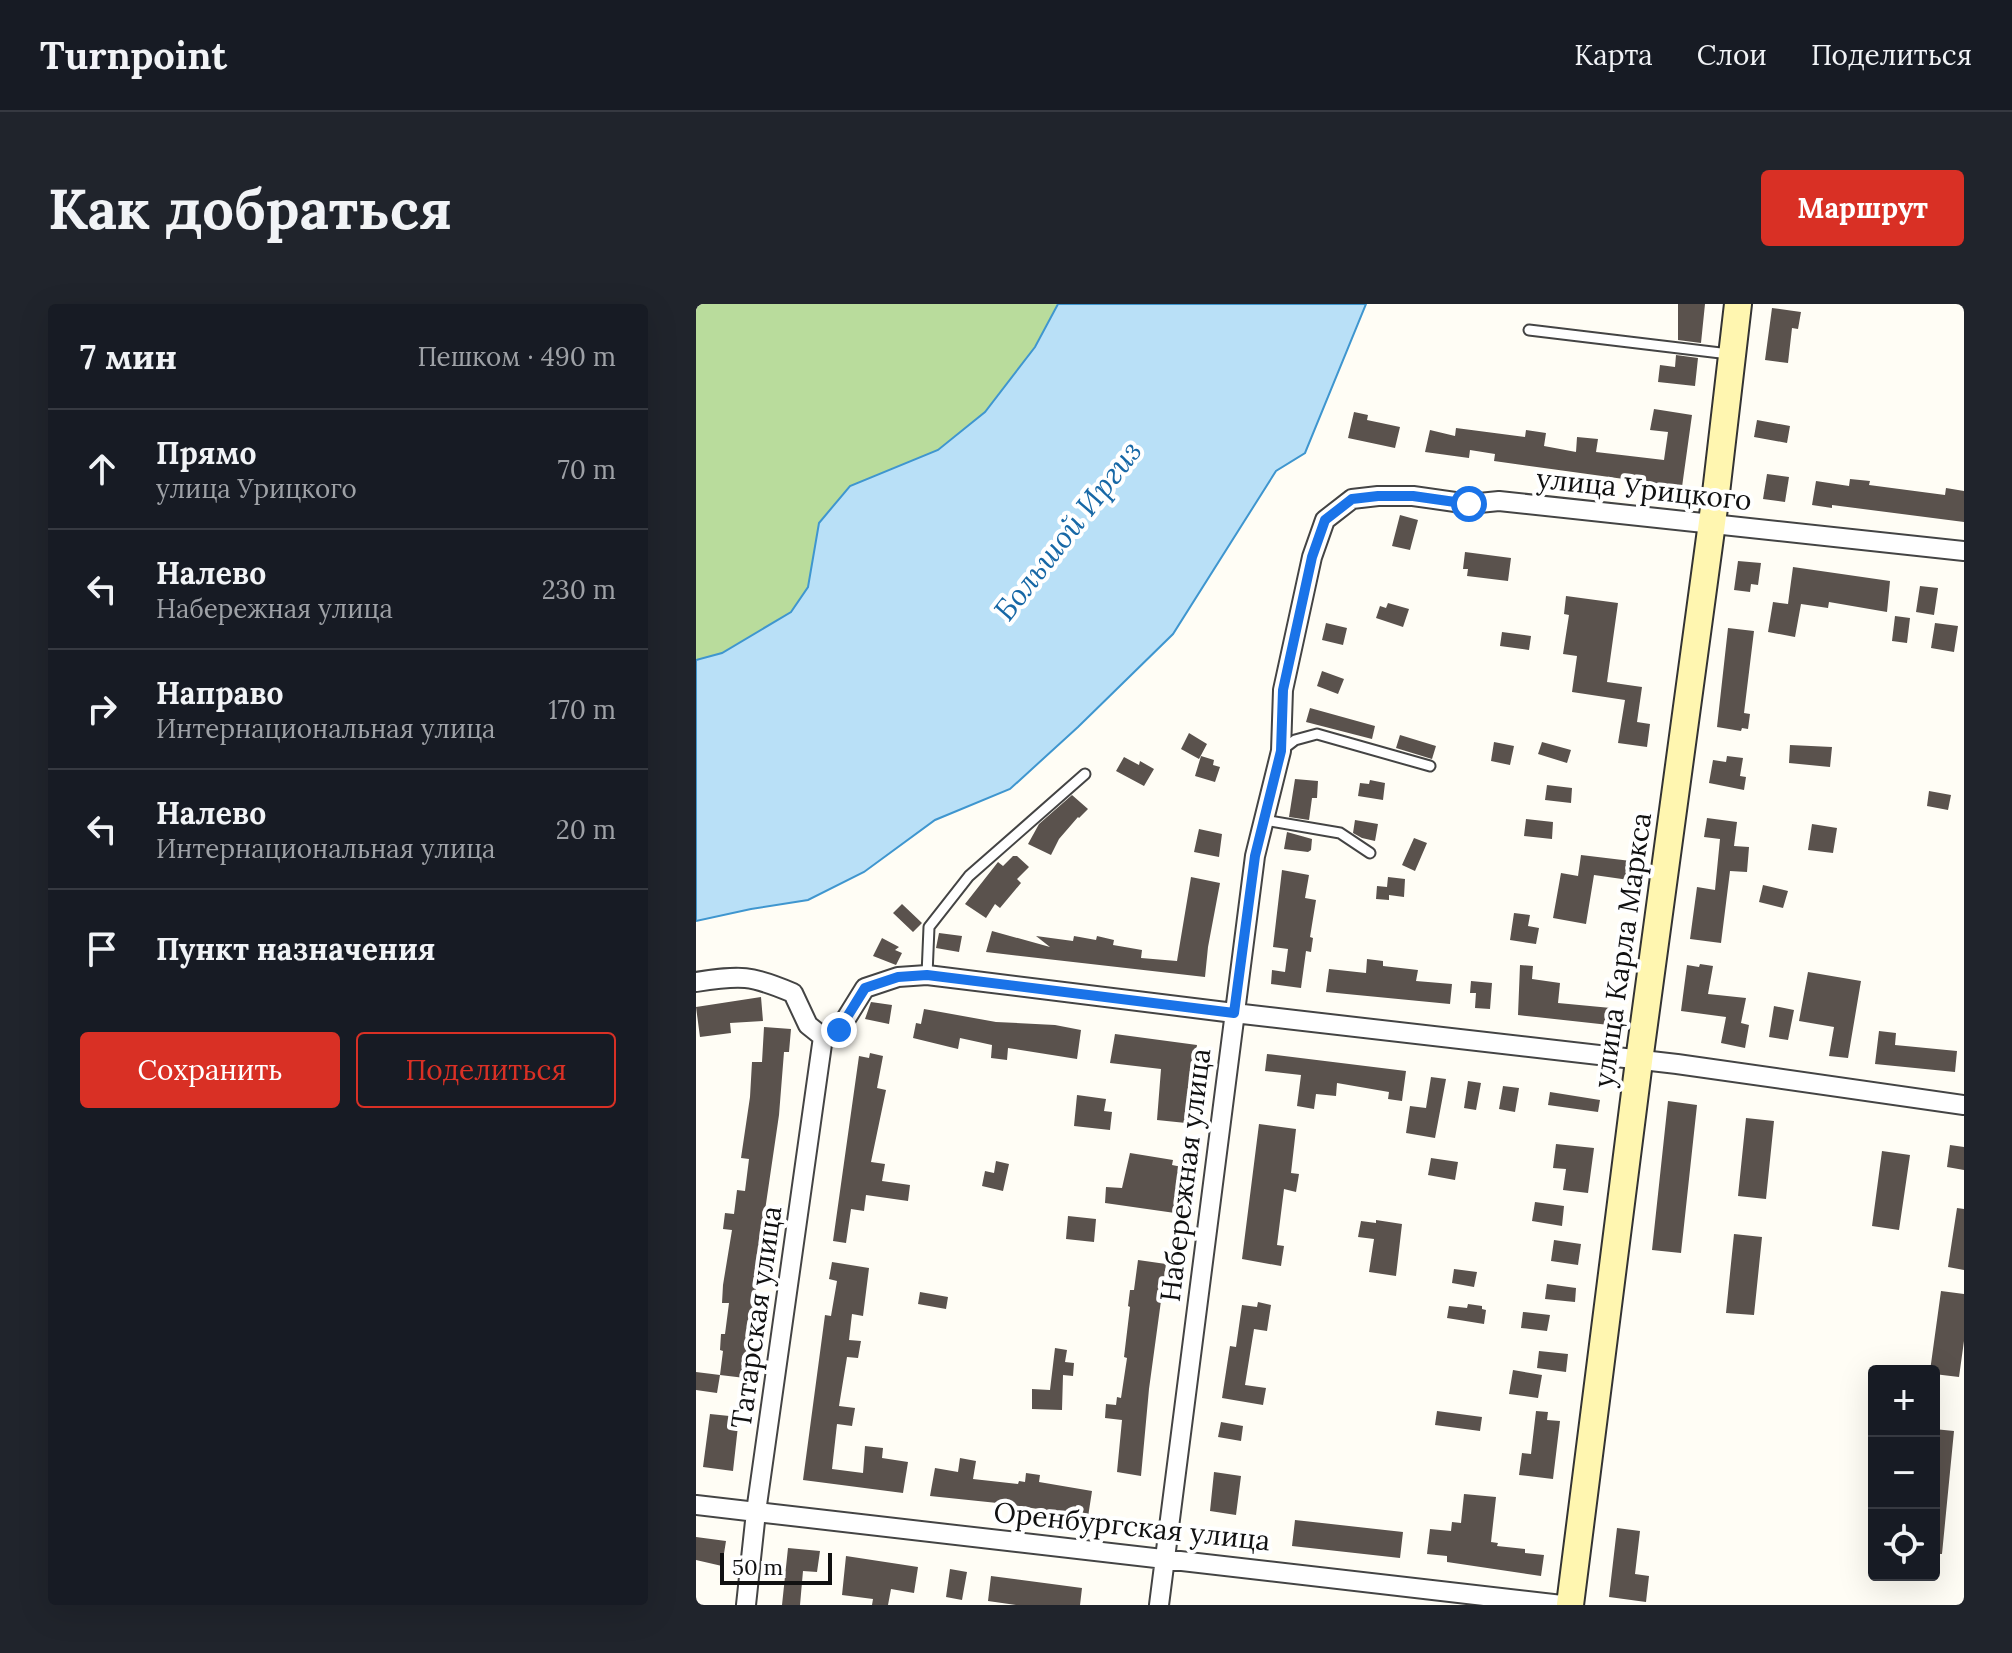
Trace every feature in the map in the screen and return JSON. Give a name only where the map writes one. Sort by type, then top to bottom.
[{"type":"main road","name":"улица Карла Маркса","points":[[1570,1605],[1738,304]]},
{"type":"street","name":"улица Урицкого","points":[[1325,520],[1352,499],[1413,496],[1469,504],[1499,501],[1964,551]]},
{"type":"street","name":"Набережная улица","points":[[1159,1605],[1255,856],[1281,751],[1283,690],[1312,557],[1325,520]]},
{"type":"street","points":[[696,982],[737,976],[765,981],[793,993],[808,1025],[823,1037],[839,1030],[865,988],[898,977],[927,975],[1677,1064],[1964,1105]]},
{"type":"street","name":"Татарская улица","points":[[746,1605],[756,1512],[823,1037]]},
{"type":"street","name":"Оренбургская улица","points":[[696,1505],[1562,1605]]},
{"type":"lane","points":[[1529,330],[1733,355]]},
{"type":"lane","points":[[1281,751],[1295,740],[1317,734],[1430,766]]},
{"type":"lane","points":[[927,975],[929,927],[969,876],[1085,774]]},
{"type":"lane","points":[[1264,820],[1340,833],[1370,853]]},
{"type":"green space","points":[[696,304],[1058,304],[1035,347],[985,412],[938,450],[850,486],[819,523],[808,587],[791,612],[722,653],[696,660]]},
{"type":"water","name":"Большой Иргиз","points":[[1058,304],[1366,304],[1305,453],[1276,471],[1173,634],[1078,727],[1010,789],[935,820],[864,872],[808,900],[696,921],[696,660],[722,653],[791,612],[808,587],[819,523],[850,486],[938,450],[985,412],[1035,347]]},
{"type":"building","points":[[1678,304],[1705,304],[1701,343],[1678,340]]},
{"type":"building","points":[[1772,308],[1801,312],[1798,329],[1792,328],[1788,363],[1765,360]]},
{"type":"building","points":[[1676,355],[1698,358],[1695,386],[1658,382],[1660,365],[1675,367]]},
{"type":"building","points":[[1654,409],[1692,415],[1682,487],[1494,461],[1495,454],[1470,450],[1469,458],[1425,452],[1430,430],[1455,436],[1456,428],[1525,437],[1526,430],[1546,433],[1544,446],[1576,452],[1577,437],[1598,439],[1596,452],[1664,460],[1668,432],[1650,430]]},
{"type":"building","points":[[1354,412],[1368,415],[1367,420],[1400,427],[1395,448],[1348,438]]},
{"type":"building","points":[[1757,420],[1790,426],[1787,443],[1754,437]]},
{"type":"building","points":[[1767,474],[1789,477],[1785,502],[1763,499]]},
{"type":"building","points":[[1850,479],[1870,481],[1869,485],[1945,495],[1946,488],[1964,491],[1964,522],[1812,505],[1816,481],[1849,486]]},
{"type":"building","points":[[1400,515],[1418,520],[1410,550],[1392,546]]},
{"type":"building","points":[[1465,552],[1511,558],[1508,581],[1467,576],[1468,569],[1463,569]]},
{"type":"building","points":[[1738,561],[1761,563],[1758,585],[1751,584],[1750,592],[1734,590]]},
{"type":"building","points":[[1793,567],[1890,581],[1887,612],[1829,602],[1828,608],[1801,604],[1795,637],[1768,632],[1773,602],[1788,604]]},
{"type":"building","points":[[1920,586],[1938,588],[1934,615],[1916,612]]},
{"type":"building","points":[[1566,596],[1618,603],[1607,682],[1642,687],[1637,722],[1650,724],[1647,747],[1618,743],[1625,700],[1572,692],[1577,656],[1563,654],[1569,615],[1564,614]]},
{"type":"building","points":[[1388,603],[1409,609],[1403,627],[1376,618],[1380,606],[1386,608]]},
{"type":"building","points":[[1895,616],[1910,618],[1907,643],[1892,641]]},
{"type":"building","points":[[1326,623],[1347,628],[1343,645],[1322,640]]},
{"type":"building","points":[[1935,623],[1958,626],[1954,652],[1931,648]]},
{"type":"building","points":[[1728,628],[1754,631],[1744,713],[1750,714],[1748,729],[1742,728],[1741,731],[1717,727]]},
{"type":"building","points":[[1502,632],[1531,636],[1529,650],[1500,646]]},
{"type":"building","points":[[1322,671],[1344,679],[1338,694],[1317,686]]},
{"type":"building","points":[[1310,708],[1375,726],[1372,739],[1306,722]]},
{"type":"building","points":[[1189,733],[1207,744],[1199,759],[1181,749]]},
{"type":"building","points":[[1400,735],[1436,746],[1432,759],[1396,748]]},
{"type":"building","points":[[1494,742],[1514,746],[1510,765],[1491,761]]},
{"type":"building","points":[[1542,742],[1571,750],[1567,763],[1538,754]]},
{"type":"building","points":[[1790,745],[1832,747],[1830,767],[1789,763]]},
{"type":"building","points":[[1201,756],[1214,760],[1213,765],[1220,767],[1215,782],[1195,776]]},
{"type":"building","points":[[1727,756],[1743,758],[1740,776],[1746,777],[1744,790],[1709,783],[1713,760],[1726,762]]},
{"type":"building","points":[[1124,757],[1154,769],[1144,786],[1116,771]]},
{"type":"building","points":[[1295,779],[1318,781],[1317,798],[1312,798],[1309,820],[1289,817]]},
{"type":"building","points":[[1370,780],[1385,783],[1383,800],[1358,796],[1360,783],[1369,784]]},
{"type":"building","points":[[1547,785],[1572,788],[1571,803],[1545,800]]},
{"type":"building","points":[[1929,791],[1951,795],[1948,810],[1927,806]]},
{"type":"building","points":[[1072,795],[1088,809],[1059,839],[1051,855],[1028,844],[1039,824]]},
{"type":"building","points":[[1707,818],[1737,822],[1734,846],[1749,847],[1747,872],[1730,871],[1721,943],[1690,939],[1697,887],[1715,890],[1720,839],[1704,837]]},
{"type":"building","points":[[1526,819],[1553,822],[1552,839],[1524,836]]},
{"type":"building","points":[[1355,820],[1378,824],[1375,841],[1353,833]]},
{"type":"building","points":[[1812,824],[1837,828],[1833,853],[1808,850]]},
{"type":"building","points":[[1199,829],[1222,834],[1219,857],[1194,852]]},
{"type":"building","points":[[1287,832],[1312,839],[1311,850],[1284,849]]},
{"type":"building","points":[[1414,838],[1427,843],[1415,871],[1402,865]]},
{"type":"building","points":[[1581,855],[1631,861],[1629,880],[1594,875],[1586,924],[1553,918],[1561,873],[1578,876]]},
{"type":"building","points":[[1013,856],[1029,867],[1017,879],[1021,883],[1000,908],[995,904],[986,918],[965,904],[998,862],[1003,866]]},
{"type":"building","points":[[1282,870],[1309,875],[1305,898],[1316,900],[1310,937],[1313,938],[1311,952],[1306,951],[1301,988],[1271,984],[1272,970],[1285,972],[1288,949],[1273,947]]},
{"type":"building","points":[[1191,877],[1220,883],[1205,977],[986,952],[992,931],[1050,947],[1036,936],[1073,941],[1074,936],[1096,940],[1097,936],[1114,940],[1113,945],[1142,950],[1141,958],[1177,961]]},
{"type":"building","points":[[1388,877],[1405,879],[1404,897],[1389,895],[1389,900],[1376,899],[1377,886],[1387,887]]},
{"type":"building","points":[[1763,885],[1788,891],[1783,908],[1759,902]]},
{"type":"building","points":[[902,904],[922,923],[913,932],[893,913]]},
{"type":"building","points":[[1514,913],[1530,915],[1528,926],[1539,928],[1536,944],[1510,940]]},
{"type":"building","points":[[939,933],[962,936],[959,952],[936,948]]},
{"type":"building","points":[[882,938],[899,947],[895,950],[902,953],[896,965],[873,956]]},
{"type":"building","points":[[1367,959],[1383,961],[1383,966],[1418,970],[1416,981],[1452,984],[1450,1004],[1326,992],[1329,969],[1366,973]]},
{"type":"building","points":[[1700,964],[1713,966],[1708,994],[1746,998],[1741,1023],[1749,1025],[1745,1048],[1721,1043],[1726,1017],[1681,1011],[1687,965],[1699,967]]},
{"type":"building","points":[[1520,965],[1533,966],[1532,979],[1560,983],[1558,1003],[1611,1008],[1609,1025],[1518,1015]]},
{"type":"building","points":[[1808,972],[1861,981],[1848,1058],[1829,1056],[1834,1027],[1799,1021]]},
{"type":"building","points":[[1471,981],[1492,983],[1490,1009],[1475,1008],[1476,993],[1470,993]]},
{"type":"building","points":[[761,997],[763,1021],[730,1023],[731,1033],[700,1037],[696,1007]]},
{"type":"building","points":[[871,1002],[892,1005],[889,1024],[865,1019]]},
{"type":"building","points":[[1774,1006],[1794,1010],[1788,1040],[1769,1037]]},
{"type":"building","points":[[924,1009],[996,1022],[1055,1025],[1081,1030],[1077,1059],[1008,1048],[1007,1060],[991,1058],[992,1045],[960,1038],[958,1049],[913,1038],[916,1023],[921,1024]]},
{"type":"building","points":[[764,1027],[791,1029],[789,1052],[784,1052],[779,1115],[757,1265],[745,1378],[720,1375],[723,1351],[720,1350],[721,1334],[725,1334],[729,1303],[722,1303],[723,1285],[732,1230],[723,1229],[725,1213],[734,1214],[737,1190],[745,1191],[749,1159],[741,1158],[752,1062],[762,1062]]},
{"type":"building","points":[[1879,1031],[1896,1033],[1895,1045],[1957,1051],[1955,1072],[1875,1064]]},
{"type":"building","points":[[1115,1034],[1197,1045],[1186,1123],[1157,1120],[1161,1069],[1110,1063]]},
{"type":"building","points":[[870,1053],[883,1056],[877,1088],[886,1090],[871,1162],[885,1164],[882,1181],[910,1185],[908,1201],[866,1195],[864,1211],[851,1209],[846,1243],[833,1241],[859,1056],[869,1058]]},
{"type":"building","points":[[1267,1054],[1406,1071],[1402,1101],[1388,1099],[1389,1092],[1337,1083],[1336,1096],[1316,1094],[1314,1109],[1297,1106],[1301,1075],[1265,1071]]},
{"type":"building","points":[[1431,1077],[1446,1079],[1435,1138],[1406,1133],[1410,1106],[1426,1108]]},
{"type":"building","points":[[1468,1081],[1481,1083],[1476,1110],[1464,1108]]},
{"type":"building","points":[[1503,1086],[1519,1088],[1515,1112],[1499,1109]]},
{"type":"building","points":[[1550,1092],[1600,1100],[1598,1112],[1548,1105]]},
{"type":"building","points":[[1077,1095],[1106,1099],[1104,1111],[1112,1112],[1110,1130],[1074,1126]]},
{"type":"building","points":[[1668,1101],[1697,1105],[1681,1253],[1652,1250]]},
{"type":"building","points":[[1746,1118],[1774,1121],[1766,1199],[1738,1196]]},
{"type":"building","points":[[1259,1124],[1296,1129],[1291,1173],[1299,1174],[1296,1192],[1284,1189],[1277,1245],[1284,1246],[1281,1266],[1242,1259]]},
{"type":"building","points":[[1556,1144],[1594,1148],[1588,1193],[1563,1190],[1566,1169],[1553,1168]]},
{"type":"building","points":[[1950,1145],[1964,1147],[1964,1170],[1947,1167]]},
{"type":"building","points":[[1882,1151],[1910,1155],[1899,1230],[1872,1226]]},
{"type":"building","points":[[1130,1153],[1173,1160],[1172,1165],[1182,1167],[1175,1213],[1105,1203],[1106,1187],[1122,1188]]},
{"type":"building","points":[[1431,1158],[1458,1162],[1455,1180],[1428,1175]]},
{"type":"building","points":[[996,1161],[1009,1164],[1003,1191],[982,1186],[985,1171],[994,1173]]},
{"type":"building","points":[[1535,1202],[1564,1206],[1562,1226],[1532,1221]]},
{"type":"building","points":[[1957,1208],[1964,1209],[1964,1270],[1948,1267]]},
{"type":"building","points":[[1068,1216],[1096,1219],[1094,1242],[1066,1239]]},
{"type":"building","points":[[1376,1220],[1402,1224],[1396,1276],[1369,1272],[1374,1239],[1358,1237],[1361,1221],[1376,1223]]},
{"type":"building","points":[[1734,1234],[1762,1237],[1754,1315],[1726,1313]]},
{"type":"building","points":[[1554,1240],[1581,1244],[1578,1265],[1551,1261]]},
{"type":"building","points":[[1138,1260],[1166,1264],[1141,1476],[1117,1472],[1122,1420],[1105,1418],[1106,1404],[1116,1405],[1117,1397],[1121,1398],[1127,1358],[1124,1357],[1128,1306],[1130,1290],[1134,1290]]},
{"type":"building","points":[[832,1262],[869,1268],[863,1316],[852,1314],[849,1340],[861,1341],[858,1358],[847,1357],[839,1406],[855,1408],[852,1426],[837,1424],[832,1469],[863,1473],[865,1446],[883,1448],[882,1458],[908,1462],[903,1493],[803,1480],[825,1315],[831,1316],[837,1281],[829,1279]]},
{"type":"building","points":[[1454,1269],[1477,1272],[1474,1287],[1452,1283]]},
{"type":"building","points":[[1547,1284],[1576,1288],[1575,1302],[1545,1299]]},
{"type":"building","points":[[1941,1291],[1964,1294],[1964,1341],[1959,1377],[1940,1375],[1940,1365],[1931,1365]]},
{"type":"building","points":[[920,1292],[948,1297],[946,1309],[918,1304]]},
{"type":"building","points":[[1258,1302],[1271,1305],[1267,1331],[1254,1329],[1245,1385],[1266,1388],[1263,1405],[1222,1398],[1230,1346],[1236,1347],[1242,1305],[1257,1307]]},
{"type":"building","points":[[1468,1304],[1482,1306],[1486,1310],[1484,1324],[1447,1318],[1449,1306],[1467,1308]]},
{"type":"building","points":[[1523,1312],[1550,1315],[1547,1331],[1521,1328]]},
{"type":"building","points":[[1055,1348],[1067,1350],[1065,1362],[1074,1363],[1073,1376],[1063,1375],[1062,1410],[1032,1409],[1032,1389],[1050,1390]]},
{"type":"building","points":[[1539,1351],[1568,1354],[1566,1372],[1537,1368]]},
{"type":"building","points":[[1513,1370],[1542,1375],[1538,1398],[1509,1394]]},
{"type":"building","points":[[696,1372],[720,1375],[717,1393],[696,1390]]},
{"type":"building","points":[[1437,1411],[1482,1417],[1480,1431],[1435,1425]]},
{"type":"building","points":[[1536,1411],[1548,1412],[1547,1420],[1560,1421],[1553,1479],[1519,1475],[1522,1453],[1531,1454]]},
{"type":"building","points":[[710,1414],[739,1417],[733,1471],[703,1467]]},
{"type":"building","points":[[1221,1422],[1243,1426],[1241,1441],[1218,1437]]},
{"type":"building","points":[[1940,1430],[1954,1431],[1940,1554]]},
{"type":"building","points":[[960,1458],[976,1461],[973,1479],[1018,1484],[1019,1481],[1025,1482],[1026,1473],[1040,1475],[1039,1482],[1092,1491],[1088,1517],[930,1496],[935,1468],[958,1472]]},
{"type":"building","points":[[1214,1472],[1241,1476],[1236,1515],[1210,1511]]},
{"type":"building","points":[[1464,1494],[1496,1497],[1491,1542],[1498,1543],[1497,1546],[1525,1549],[1525,1553],[1544,1555],[1541,1576],[1447,1562],[1447,1556],[1427,1554],[1430,1529],[1451,1531],[1452,1522],[1461,1523]]},
{"type":"building","points":[[1295,1520],[1403,1532],[1400,1558],[1292,1546]]},
{"type":"building","points":[[1617,1528],[1640,1531],[1635,1574],[1649,1576],[1646,1602],[1609,1597]]},
{"type":"building","points":[[696,1537],[726,1541],[722,1566],[696,1560]]},
{"type":"building","points":[[788,1548],[820,1551],[817,1572],[803,1571],[800,1605],[782,1605]]},
{"type":"building","points":[[846,1556],[918,1567],[914,1593],[891,1589],[888,1605],[872,1605],[873,1599],[842,1595]]},
{"type":"building","points":[[950,1569],[967,1572],[962,1600],[946,1597]]},
{"type":"building","points":[[991,1576],[1082,1588],[1080,1605],[1016,1605],[988,1601]]},
{"type":"route","points":[[839,1030],[865,988],[898,977],[927,975],[1234,1013],[1255,856],[1281,751],[1283,690],[1312,557],[1325,520],[1352,499],[1378,496],[1413,496],[1469,504]]}]
